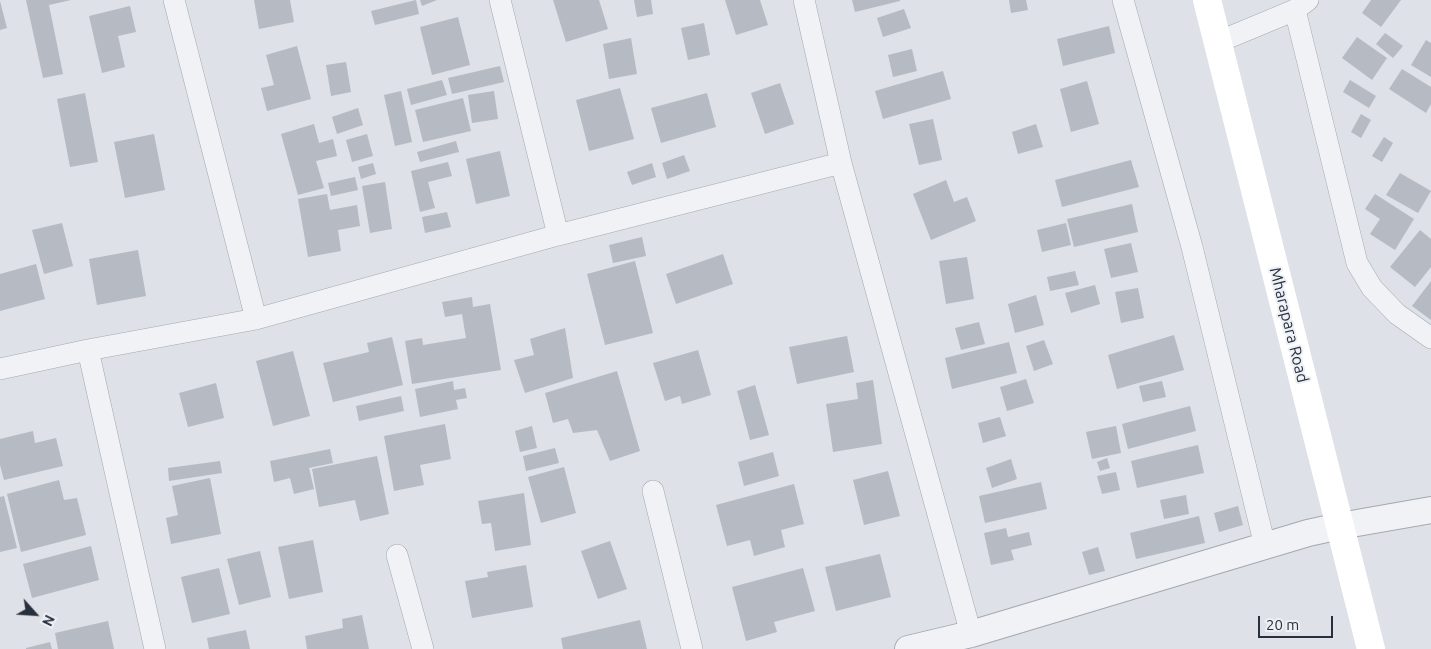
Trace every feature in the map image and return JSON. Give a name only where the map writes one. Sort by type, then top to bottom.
[{"type":"main road","name":"Mharapara Road","points":[[1207,0],[1371,649]]},
{"type":"street","points":[[174,0],[256,319]]},
{"type":"street","points":[[500,0],[558,235]]},
{"type":"street","points":[[804,0],[841,163],[971,634]]},
{"type":"street","points":[[1123,0],[1192,248],[1265,546]]},
{"type":"street","points":[[1218,42],[1302,5],[1357,263],[1372,288],[1397,314],[1431,338]]},
{"type":"street","points":[[0,369],[88,350],[256,319],[558,235],[841,163]]},
{"type":"street","points":[[88,350],[155,649]]},
{"type":"street","points":[[653,491],[692,649]]},
{"type":"street","points":[[908,649],[971,634],[1265,546],[1340,526],[1431,510]]},
{"type":"street","points":[[397,555],[423,649]]},
{"type":"building","points":[[26,0],[71,0],[49,5],[63,74],[43,78]]},
{"type":"building","points":[[254,0],[290,0],[294,22],[259,29]]},
{"type":"building","points":[[416,0],[419,14],[375,25],[371,11]]},
{"type":"building","points":[[420,0],[437,0],[422,6]]},
{"type":"building","points":[[553,0],[599,0],[608,29],[566,42]]},
{"type":"building","points":[[634,0],[651,0],[653,14],[637,17]]},
{"type":"building","points":[[725,0],[760,0],[768,25],[736,35]]},
{"type":"building","points":[[852,0],[900,0],[900,1],[855,12]]},
{"type":"building","points":[[1009,0],[1026,0],[1028,10],[1011,13]]},
{"type":"building","points":[[1371,0],[1401,0],[1381,27],[1362,13]]},
{"type":"building","points":[[0,1],[7,28],[0,30]]},
{"type":"building","points":[[130,6],[136,32],[118,36],[125,67],[102,73],[89,16]]},
{"type":"building","points":[[904,9],[911,28],[883,37],[877,18]]},
{"type":"building","points":[[458,17],[470,65],[432,75],[420,27]]},
{"type":"building","points":[[704,23],[710,55],[688,60],[681,28]]},
{"type":"building","points":[[1109,26],[1115,53],[1063,66],[1057,39]]},
{"type":"building","points":[[1385,33],[1403,46],[1393,58],[1376,44]]},
{"type":"building","points":[[1357,37],[1387,58],[1372,80],[1342,58]]},
{"type":"building","points":[[631,38],[637,74],[609,79],[603,44]]},
{"type":"building","points":[[1426,40],[1431,43],[1431,77],[1411,65]]},
{"type":"building","points":[[297,46],[311,99],[267,111],[261,88],[274,85],[266,55]]},
{"type":"building","points":[[912,49],[917,71],[893,77],[888,55]]},
{"type":"building","points":[[346,62],[351,92],[331,96],[326,65]]},
{"type":"building","points":[[500,66],[504,82],[452,94],[448,78]]},
{"type":"building","points":[[1402,69],[1431,87],[1431,104],[1426,113],[1389,89]]},
{"type":"building","points":[[943,71],[951,99],[883,119],[875,91]]},
{"type":"building","points":[[442,80],[447,95],[411,105],[407,89]]},
{"type":"building","points":[[1350,80],[1376,96],[1369,108],[1343,92]]},
{"type":"building","points":[[1087,81],[1099,124],[1071,132],[1060,89]]},
{"type":"building","points":[[780,83],[794,124],[765,134],[751,93]]},
{"type":"building","points":[[620,88],[634,139],[589,151],[576,100]]},
{"type":"building","points":[[401,91],[412,142],[395,146],[384,95]]},
{"type":"building","points":[[494,91],[498,119],[472,123],[468,95]]},
{"type":"building","points":[[85,93],[98,162],[70,167],[57,99]]},
{"type":"building","points":[[707,93],[716,127],[661,143],[651,108]]},
{"type":"building","points":[[463,98],[471,131],[423,142],[415,110]]},
{"type":"building","points":[[358,108],[363,125],[337,134],[332,117]]},
{"type":"building","points":[[1361,114],[1371,120],[1361,138],[1351,132]]},
{"type":"building","points":[[933,119],[942,160],[919,165],[909,124]]},
{"type":"building","points":[[314,124],[319,143],[333,139],[337,156],[316,161],[324,188],[298,195],[281,134]]},
{"type":"building","points":[[1036,124],[1043,147],[1018,154],[1012,132]]},
{"type":"building","points":[[154,134],[165,190],[125,198],[114,142]]},
{"type":"building","points":[[367,134],[373,156],[352,162],[346,140]]},
{"type":"building","points":[[1384,137],[1393,143],[1382,162],[1372,156]]},
{"type":"building","points":[[456,141],[459,152],[420,162],[417,152]]},
{"type":"building","points":[[500,151],[510,196],[476,204],[466,159]]},
{"type":"building","points":[[684,155],[690,171],[667,179],[662,163]]},
{"type":"building","points":[[1131,160],[1139,187],[1062,207],[1055,180]]},
{"type":"building","points":[[448,162],[452,176],[428,182],[435,208],[420,212],[411,171]]},
{"type":"building","points":[[373,163],[376,174],[361,179],[358,167]]},
{"type":"building","points":[[652,163],[656,177],[632,185],[627,172]]},
{"type":"building","points":[[1400,173],[1431,191],[1418,213],[1386,195]]},
{"type":"building","points":[[355,177],[358,190],[331,196],[328,183]]},
{"type":"building","points":[[946,180],[954,202],[967,197],[976,221],[931,240],[913,194]]},
{"type":"building","points":[[385,182],[392,229],[370,233],[362,186]]},
{"type":"building","points":[[327,194],[330,210],[357,205],[360,226],[338,230],[341,251],[308,257],[298,199]]},
{"type":"building","points":[[1375,194],[1414,219],[1395,250],[1370,234],[1380,219],[1365,209]]},
{"type":"building","points":[[1132,204],[1138,232],[1074,247],[1067,219]]},
{"type":"building","points":[[447,212],[451,227],[425,233],[422,217]]},
{"type":"building","points":[[62,223],[73,266],[44,274],[32,230]]},
{"type":"building","points":[[1066,223],[1071,245],[1042,252],[1037,230]]},
{"type":"building","points":[[1420,230],[1431,239],[1431,267],[1415,287],[1390,267]]},
{"type":"building","points":[[642,237],[646,256],[613,263],[609,245]]},
{"type":"building","points":[[1131,243],[1138,272],[1111,278],[1104,249]]},
{"type":"building","points":[[138,250],[146,296],[97,305],[89,259]]},
{"type":"building","points":[[723,254],[733,284],[676,304],[666,274]]},
{"type":"building","points":[[967,257],[974,299],[946,304],[939,261]]},
{"type":"building","points":[[635,261],[653,333],[605,345],[587,274]]},
{"type":"building","points":[[36,264],[45,299],[0,311],[0,274]]},
{"type":"building","points":[[1075,271],[1079,285],[1050,291],[1047,277]]},
{"type":"building","points":[[1431,281],[1431,320],[1412,306]]},
{"type":"building","points":[[1095,285],[1100,304],[1071,313],[1065,293]]},
{"type":"building","points":[[1138,288],[1144,318],[1121,323],[1115,292]]},
{"type":"building","points":[[1036,295],[1044,325],[1015,333],[1008,304]]},
{"type":"building","points":[[472,297],[473,307],[490,304],[501,370],[412,384],[405,341],[422,338],[423,345],[466,338],[462,314],[445,317],[442,302]]},
{"type":"building","points":[[979,322],[985,344],[961,350],[955,328]]},
{"type":"building","points":[[565,328],[573,378],[525,393],[514,360],[534,355],[530,339]]},
{"type":"building","points":[[1174,335],[1184,370],[1117,389],[1108,355]]},
{"type":"building","points":[[847,336],[854,372],[797,384],[789,347]]},
{"type":"building","points":[[392,337],[403,385],[333,402],[323,363],[369,352],[367,343]]},
{"type":"building","points":[[1044,340],[1053,364],[1034,371],[1026,346]]},
{"type":"building","points":[[1009,342],[1017,373],[952,389],[945,358]]},
{"type":"building","points":[[698,350],[711,395],[682,404],[680,396],[665,401],[653,363]]},
{"type":"building","points":[[293,351],[310,416],[273,426],[256,361]]},
{"type":"building","points":[[617,371],[640,451],[610,461],[597,430],[573,433],[568,419],[553,423],[545,393]]},
{"type":"building","points":[[1026,379],[1034,403],[1007,411],[1000,387]]},
{"type":"building","points":[[873,380],[882,444],[833,452],[826,404],[858,399],[856,383]]},
{"type":"building","points":[[453,381],[454,390],[465,388],[467,398],[456,400],[458,409],[420,417],[415,389]]},
{"type":"building","points":[[1162,381],[1166,397],[1143,402],[1139,386]]},
{"type":"building","points":[[216,383],[224,418],[188,427],[179,393]]},
{"type":"building","points":[[755,385],[769,435],[750,440],[737,391]]},
{"type":"building","points":[[401,396],[404,411],[359,421],[356,406]]},
{"type":"building","points":[[1190,406],[1196,431],[1128,449],[1122,424]]},
{"type":"building","points":[[1000,417],[1006,436],[983,443],[978,423]]},
{"type":"building","points":[[445,424],[451,459],[420,465],[424,485],[394,491],[384,436]]},
{"type":"building","points":[[532,426],[537,448],[520,452],[515,431]]},
{"type":"building","points":[[1116,426],[1121,453],[1092,459],[1086,432]]},
{"type":"building","points":[[33,431],[35,443],[56,438],[63,466],[4,480],[0,465],[0,439]]},
{"type":"building","points":[[1198,445],[1204,473],[1137,488],[1131,461]]},
{"type":"building","points":[[555,448],[559,463],[526,471],[523,456]]},
{"type":"building","points":[[330,449],[333,463],[309,468],[314,489],[294,494],[290,478],[274,482],[270,461]]},
{"type":"building","points":[[773,452],[779,476],[744,486],[738,462]]},
{"type":"building","points":[[377,456],[389,514],[360,521],[355,500],[319,507],[312,469]]},
{"type":"building","points":[[1107,458],[1110,468],[1100,471],[1097,462]]},
{"type":"building","points":[[1011,459],[1017,479],[992,488],[986,468]]},
{"type":"building","points":[[220,461],[222,473],[169,481],[168,468]]},
{"type":"building","points":[[564,467],[576,513],[541,523],[528,477]]},
{"type":"building","points":[[888,471],[900,516],[864,525],[853,480]]},
{"type":"building","points":[[1116,472],[1120,490],[1102,494],[1097,476]]},
{"type":"building","points":[[210,478],[221,534],[171,544],[166,518],[178,515],[172,486]]},
{"type":"building","points":[[59,480],[64,500],[77,498],[86,535],[21,552],[7,494]]},
{"type":"building","points":[[1041,482],[1047,509],[985,523],[979,496]]},
{"type":"building","points":[[794,484],[804,524],[781,530],[785,547],[754,556],[750,540],[727,546],[716,505]]},
{"type":"building","points":[[524,493],[531,545],[495,551],[491,523],[482,524],[478,501]]},
{"type":"building","points":[[1186,495],[1189,514],[1164,519],[1160,500]]},
{"type":"building","points":[[4,496],[17,548],[0,552],[0,497]]},
{"type":"building","points":[[1238,506],[1243,525],[1219,532],[1214,513]]},
{"type":"building","points":[[1199,516],[1205,543],[1136,559],[1130,533]]},
{"type":"building","points":[[1006,528],[1008,537],[1029,532],[1032,545],[1011,550],[1014,560],[991,565],[984,533]]},
{"type":"building","points":[[313,540],[323,592],[289,599],[278,547]]},
{"type":"building","points":[[610,541],[627,589],[598,599],[581,551]]},
{"type":"building","points":[[91,546],[99,580],[32,598],[23,564]]},
{"type":"building","points":[[1098,547],[1105,571],[1089,575],[1082,552]]},
{"type":"building","points":[[260,551],[271,597],[239,605],[227,559]]},
{"type":"building","points":[[880,554],[891,597],[836,611],[825,567]]},
{"type":"building","points":[[526,565],[533,607],[472,618],[465,581],[488,577],[487,572]]},
{"type":"building","points":[[219,568],[230,614],[192,623],[181,577]]},
{"type":"building","points":[[803,568],[815,611],[774,622],[777,632],[746,641],[732,587]]},
{"type":"building","points":[[362,615],[369,649],[307,649],[305,636],[343,628],[342,619]]},
{"type":"building","points":[[640,620],[647,649],[563,649],[561,638]]},
{"type":"building","points":[[108,621],[114,649],[58,649],[55,633]]},
{"type":"building","points":[[246,630],[250,649],[209,649],[207,638]]},
{"type":"building","points":[[50,642],[52,649],[26,649],[26,648]]}]
